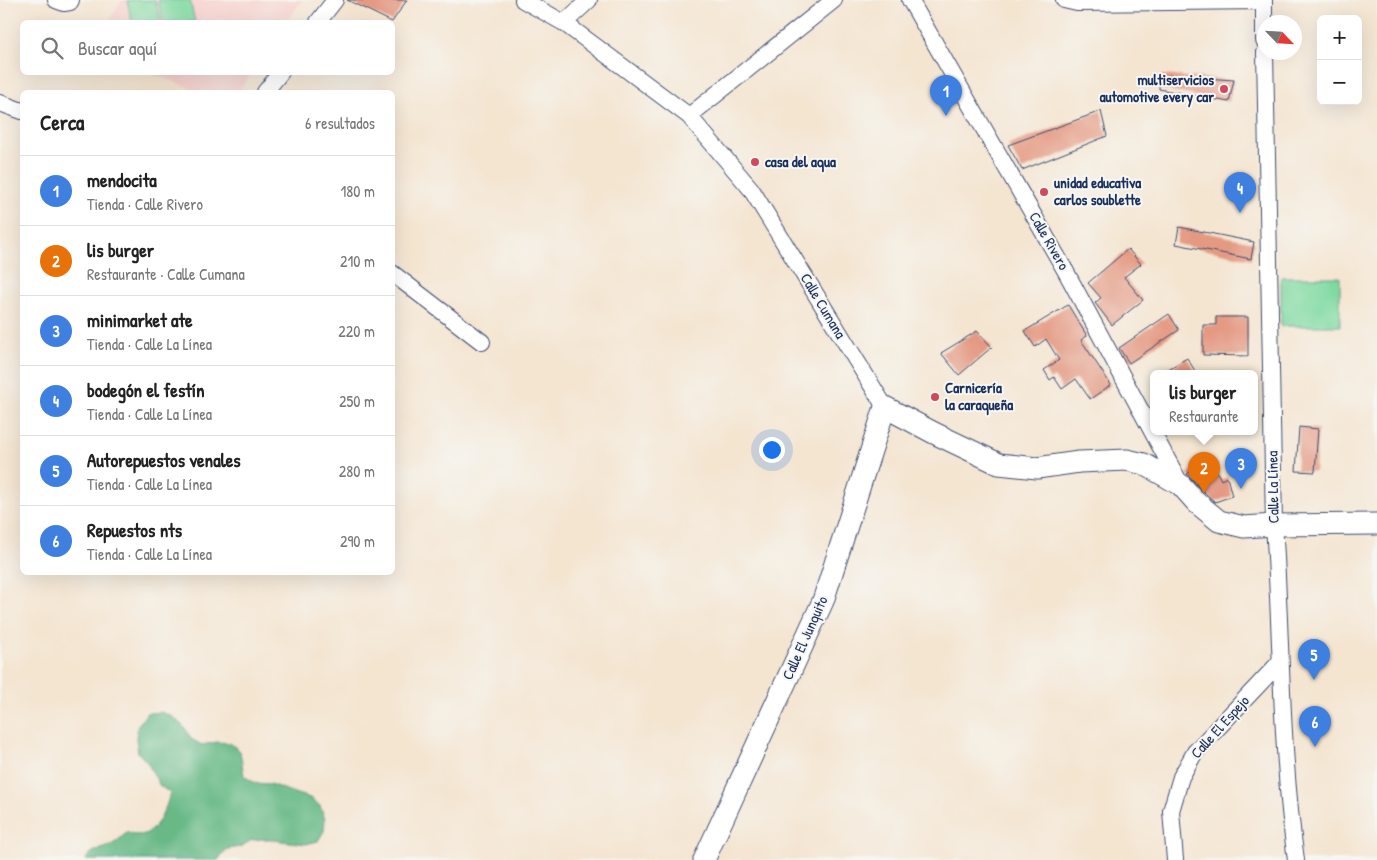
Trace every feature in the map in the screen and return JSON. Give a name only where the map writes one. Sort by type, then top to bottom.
[{"type":"street","points":[[56,0],[64,3],[72,0]]},
{"type":"street","points":[[320,20],[335,0]]},
{"type":"street","name":"Calle Cumana","points":[[523,0],[564,23],[689,116],[751,189],[885,407]]},
{"type":"street","points":[[564,23],[589,0]]},
{"type":"street","points":[[689,116],[834,0]]},
{"type":"street","name":"Calle Rivero","points":[[910,0],[1065,270],[1150,428]]},
{"type":"street","points":[[1064,0],[1077,3],[1264,0],[1264,15]]},
{"type":"street","name":"Calle La Línea","points":[[1265,60],[1274,525],[1280,662],[1290,815],[1296,860]]},
{"type":"street","points":[[268,90],[279,75]]},
{"type":"street","points":[[0,103],[20,110]]},
{"type":"street","points":[[395,275],[482,342]]},
{"type":"street","points":[[885,407],[999,464],[1037,468],[1079,462],[1127,460],[1144,464],[1181,485],[1197,503],[1219,520],[1244,527],[1377,524]]},
{"type":"street","name":"Calle El Junquito","points":[[704,860],[823,601],[885,407]]},
{"type":"street","name":"Calle Rivero","points":[[1154,435],[1181,485]]},
{"type":"street","name":"Calle El Espejo","points":[[1175,860],[1172,812],[1181,777],[1195,752],[1280,662]]},
{"type":"shaded area","points":[[122,0],[302,0],[288,20],[109,20]]},
{"type":"shaded area","points":[[155,75],[251,75],[239,90],[197,90]]},
{"type":"green space","points":[[155,0],[160,20],[132,20],[127,1]]},
{"type":"green space","points":[[158,0],[190,0],[195,20],[163,20]]},
{"type":"green space","points":[[1281,277],[1340,277],[1340,326],[1281,326]]},
{"type":"green space","points":[[161,712],[173,717],[185,728],[191,739],[202,745],[217,742],[230,743],[240,751],[244,776],[255,783],[270,784],[310,798],[320,806],[325,819],[324,831],[318,841],[306,844],[264,839],[252,840],[240,847],[227,849],[218,860],[86,860],[93,852],[111,845],[128,832],[139,835],[145,834],[160,819],[170,793],[160,786],[147,762],[138,753],[136,739],[138,725],[147,713]]},
{"type":"building","points":[[347,0],[407,0],[393,20],[388,20]]},
{"type":"building","points":[[1160,75],[1234,80],[1229,102],[1159,89]]},
{"type":"building","points":[[1101,111],[1107,136],[1022,170],[1008,145]]},
{"type":"building","points":[[1179,227],[1254,242],[1251,259],[1176,244]]},
{"type":"building","points":[[1128,249],[1141,264],[1124,277],[1143,300],[1112,325],[1095,303],[1101,298],[1088,283]]},
{"type":"building","points":[[1068,305],[1087,336],[1081,340],[1111,385],[1090,399],[1076,379],[1062,389],[1054,377],[1050,380],[1044,370],[1059,360],[1046,339],[1035,347],[1025,331]]},
{"type":"building","points":[[1169,314],[1179,330],[1129,363],[1119,348]]},
{"type":"building","points":[[1216,317],[1248,317],[1248,356],[1203,355],[1203,325],[1216,325]]},
{"type":"building","points":[[977,331],[992,347],[959,375],[941,353]]},
{"type":"building","points":[[1187,358],[1194,370],[1167,370]]},
{"type":"building","points":[[1299,427],[1318,429],[1315,472],[1296,471]]},
{"type":"building","points":[[1211,460],[1221,480],[1227,477],[1232,496],[1215,502],[1187,474]]},
{"type":"place","name":"multiservicios automotive every car","points":[[1224,89]]},
{"type":"place","name":"mendocita","points":[[946,116]]},
{"type":"place","name":"casa del aqua","points":[[755,162]]},
{"type":"place","name":"unidad educativa carlos soublette","points":[[1044,192]]},
{"type":"place","name":"bodegón el festín","points":[[1240,213]]},
{"type":"place","name":"Carnicería la caraqueña","points":[[935,397]]},
{"type":"place","name":"minimarket ate","points":[[1241,489]]},
{"type":"place","name":"lis burger","points":[[1204,493]]},
{"type":"place","name":"Autorepuestos venales","points":[[1314,680]]},
{"type":"place","name":"Repuestos nts","points":[[1315,747]]}]
